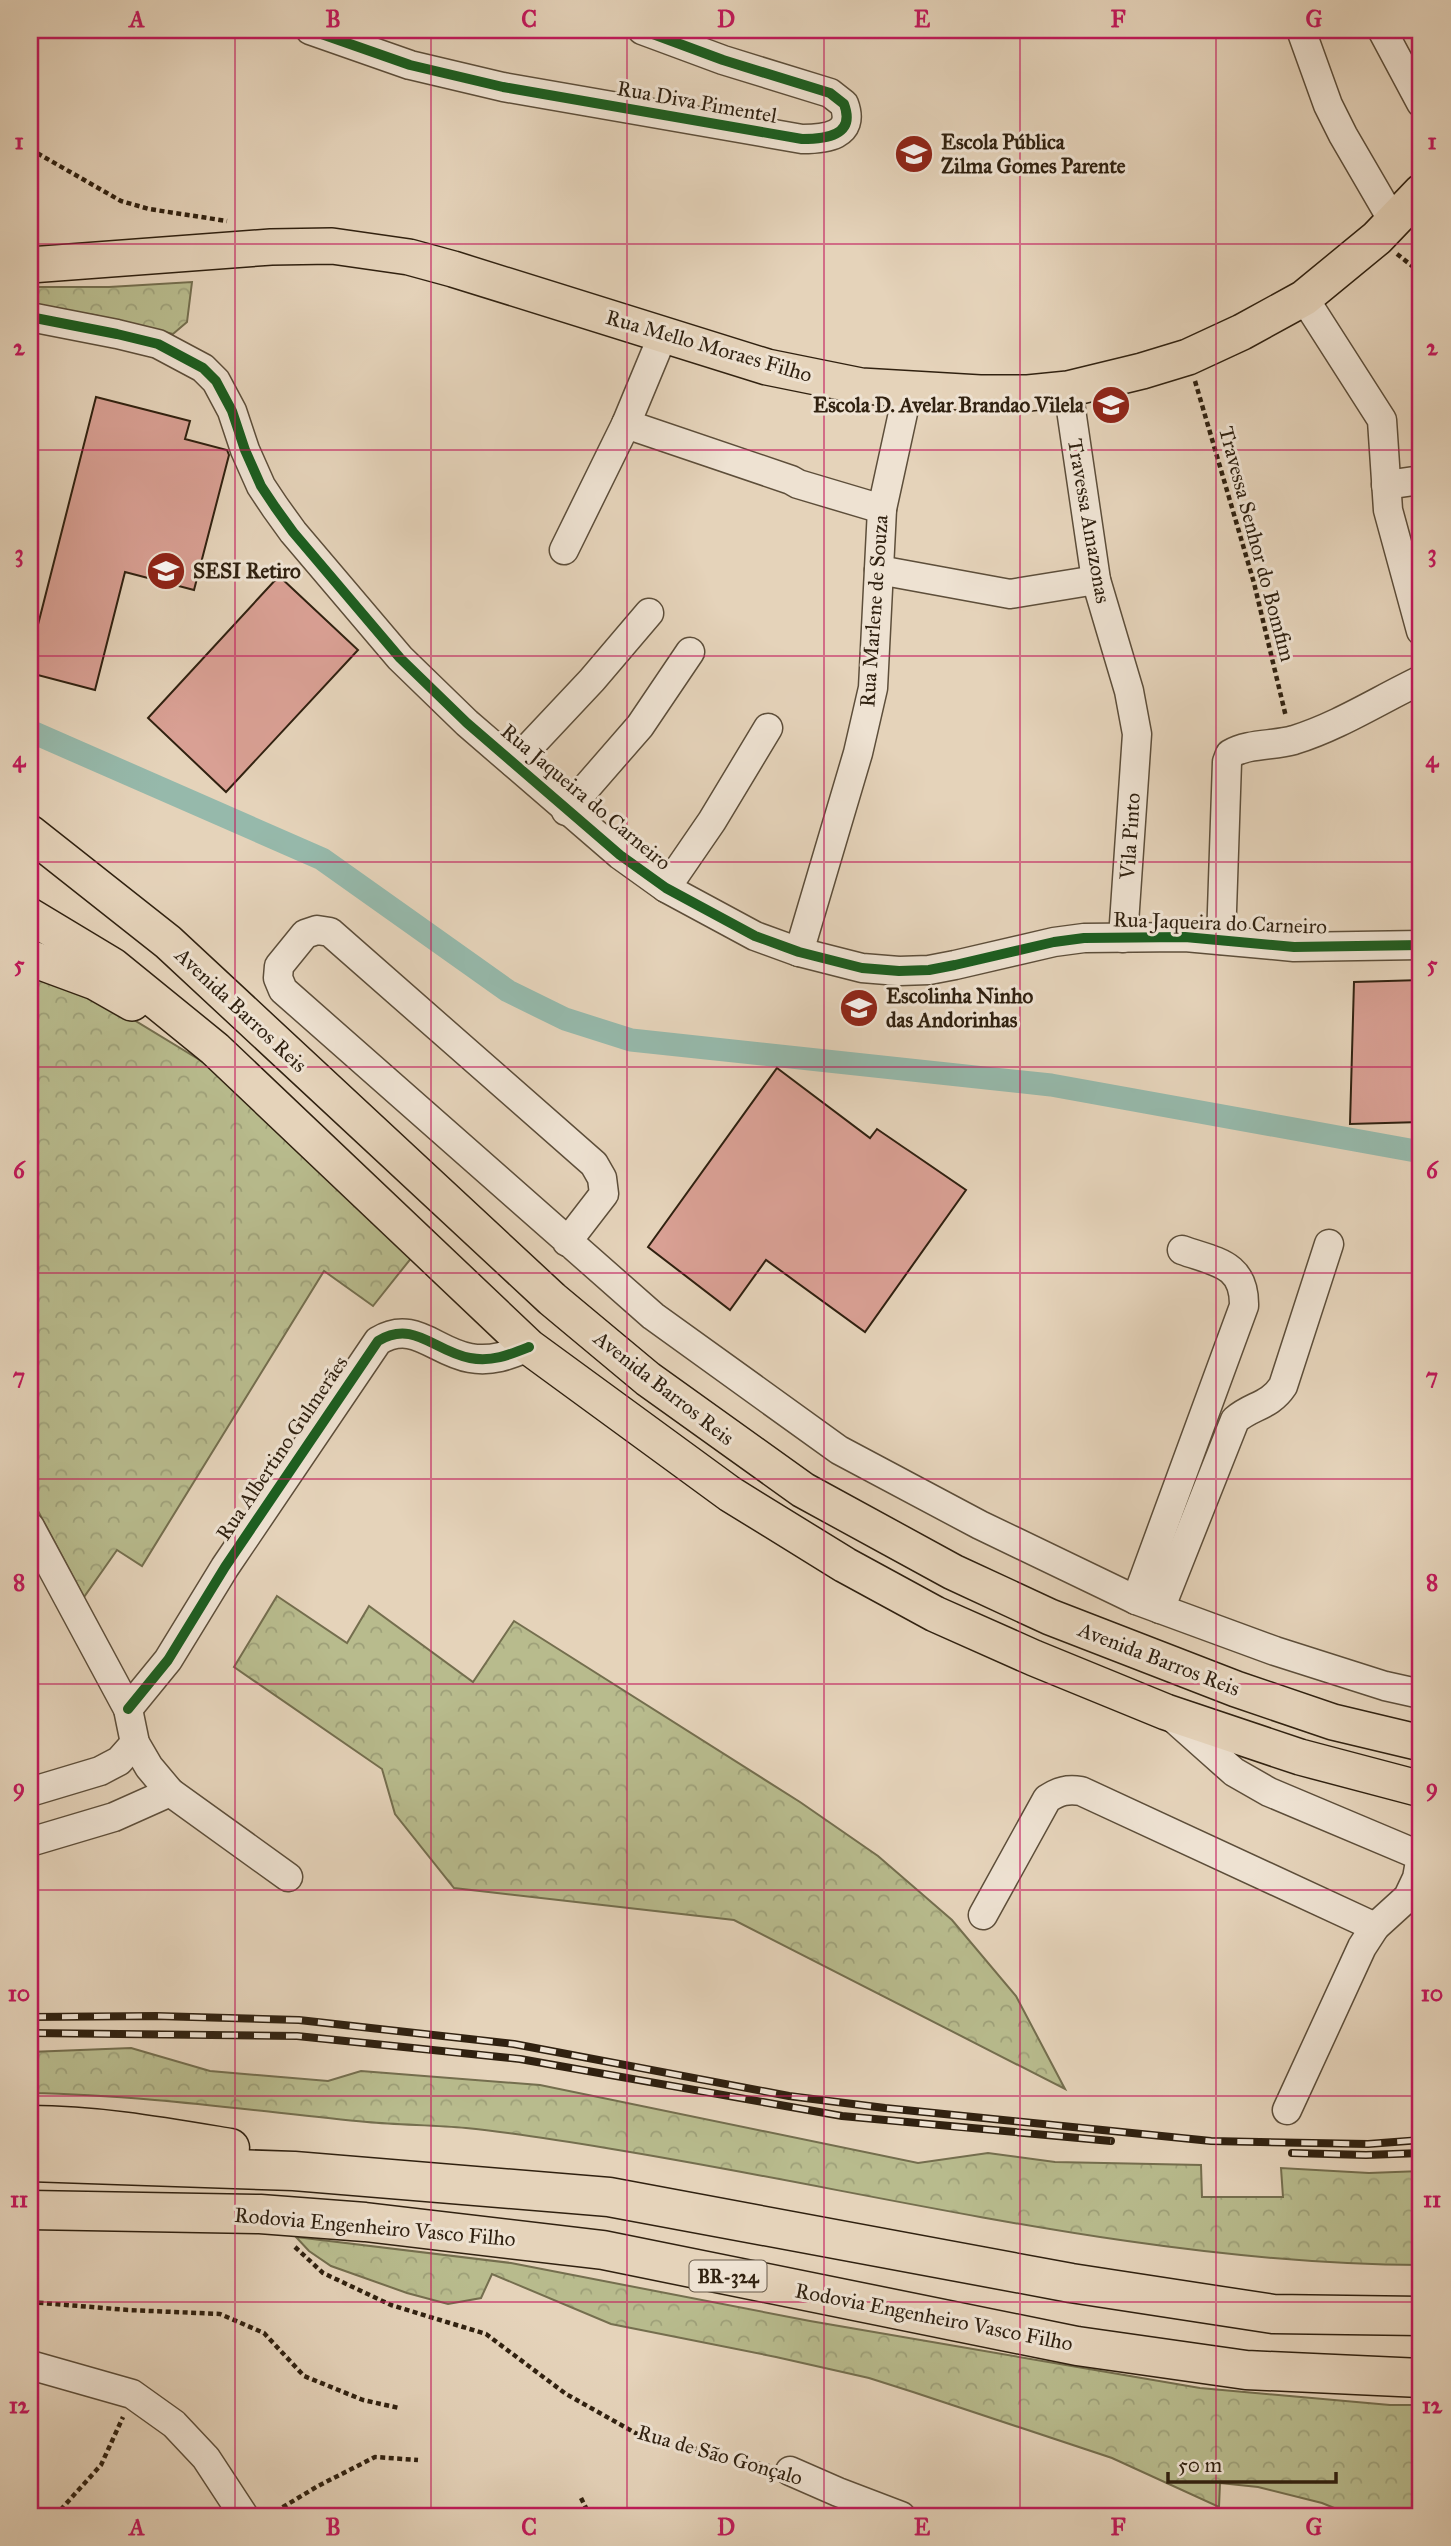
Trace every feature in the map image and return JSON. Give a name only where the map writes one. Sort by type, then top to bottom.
[{"type":"highway","points":[[30,2124],[143,2134],[213,2145],[270,2158],[294,2171]]},
{"type":"highway","points":[[30,2162],[294,2171],[609,2197],[1071,2283],[1273,2314],[1421,2316]]},
{"type":"highway","name":"Rodovia Engenheiro Vasco Filho","points":[[30,2210],[260,2214],[365,2222],[603,2250],[1077,2346],[1246,2370],[1421,2378]]},
{"type":"main road","name":"Rua Mello Moraes Filho","points":[[30,265],[271,247],[332,246],[366,249],[453,269],[767,367],[861,386],[1028,393],[1068,389],[1188,357],[1242,332],[1304,298],[1377,238],[1421,192]]},
{"type":"main road","name":"Avenida Barros Reis","points":[[30,833],[168,942],[552,1299],[648,1379],[803,1490],[953,1572],[1050,1616],[1248,1693],[1333,1722],[1421,1743]]},
{"type":"main road","name":"Avenida Barros Reis","points":[[30,916],[113,966],[215,1049],[529,1347],[730,1494],[845,1565],[935,1614],[1166,1712],[1300,1758],[1421,1790]]},
{"type":"main road","points":[[30,958],[95,982],[215,1049]]},
{"type":"street","name":"Rua Diva Pimentel","points":[[310,30],[410,65],[503,87],[623,109],[802,139],[832,136],[845,125],[847,118],[844,104],[830,93],[723,60],[642,30]]},
{"type":"street","points":[[1301,30],[1328,105],[1358,165],[1393,221]]},
{"type":"street","points":[[1382,30],[1421,103]]},
{"type":"street","points":[[1304,298],[1382,419],[1388,510],[1421,631]]},
{"type":"street","name":"Rua Jaqueira do Carneiro","points":[[30,317],[158,344],[203,369],[216,381],[232,411],[261,486],[293,533],[400,658],[467,723],[566,811],[666,888],[755,936],[799,952],[862,968],[899,971],[929,970],[1054,942],[1084,938],[1185,937],[1294,947],[1421,945]]},
{"type":"street","points":[[564,550],[626,424],[663,335]]},
{"type":"street","name":"Travessa Amazonas","points":[[1068,389],[1096,580],[1129,691],[1137,734]]},
{"type":"street","name":"Rua Marlene de Souza","points":[[799,952],[858,753],[873,688],[882,509],[908,390]]},
{"type":"street","points":[[626,424],[798,484],[882,509]]},
{"type":"street","points":[[1386,485],[1421,480]]},
{"type":"street","points":[[879,570],[1010,594],[1096,580]]},
{"type":"street","points":[[513,763],[592,680],[649,613]]},
{"type":"street","points":[[566,811],[640,726],[690,652]]},
{"type":"street","points":[[1221,940],[1227,762],[1234,751],[1292,740],[1339,722],[1421,680]]},
{"type":"street","points":[[666,888],[712,821],[768,728]]},
{"type":"street","name":"Vila Pinto","points":[[1123,938],[1137,734]]},
{"type":"street","points":[[568,1242],[604,1194],[602,1178],[594,1164],[330,932],[317,930],[305,934],[279,967],[278,978],[283,990],[568,1242],[653,1316],[839,1450],[980,1525],[1148,1605],[1275,1651],[1385,1686],[1421,1694]]},
{"type":"street","points":[[1148,1605],[1235,1420],[1246,1410],[1268,1403],[1283,1386],[1329,1244]]},
{"type":"street","points":[[1148,1605],[1244,1306],[1244,1290],[1239,1276],[1228,1266],[1182,1250]]},
{"type":"street","name":"Rua Albertino Gulmerães","points":[[128,1709],[168,1660],[225,1567],[377,1341],[389,1334],[407,1332],[468,1358],[480,1359],[503,1357],[529,1347]]},
{"type":"street","points":[[30,1527],[128,1709],[135,1743],[149,1767],[170,1792],[288,1877]]},
{"type":"street","points":[[1166,1712],[1234,1772],[1269,1792],[1421,1856],[1408,1897],[1375,1927],[1362,1947],[1287,2110]]},
{"type":"street","points":[[30,1792],[100,1771],[119,1761],[135,1743]]},
{"type":"street","points":[[983,1915],[1046,1799],[1057,1792],[1070,1789],[1081,1791],[1375,1927]]},
{"type":"street","points":[[30,1842],[114,1818],[170,1792]]},
{"type":"street","points":[[30,2365],[132,2394],[174,2424],[206,2458],[244,2516]]},
{"type":"street","name":"Rua de São Gonçalo","points":[[790,2471],[901,2516]]},
{"type":"path","points":[[30,149],[121,201],[149,209],[194,216]]},
{"type":"path","points":[[30,2302],[220,2314],[264,2333],[304,2376],[363,2400],[399,2408]]},
{"type":"path","points":[[55,2516],[100,2465],[117,2433],[132,2394]]},
{"type":"path","points":[[268,2516],[318,2486],[375,2457],[418,2460]]},
{"type":"path","points":[[580,2498],[590,2516]]},
{"type":"green space","points":[[192,282],[187,322],[173,334],[94,315],[30,305],[30,287],[109,287]]},
{"type":"green space","points":[[30,971],[88,992],[208,1065],[412,1257],[373,1306],[324,1271],[142,1566],[117,1550],[84,1597],[30,1496]]},
{"type":"green space","points":[[277,1596],[347,1643],[369,1606],[473,1682],[514,1621],[800,1802],[878,1856],[952,1920],[1016,1996],[1065,2089],[734,1920],[454,1888],[395,1814],[382,1769],[234,1667]]},
{"type":"green space","points":[[131,2048],[210,2071],[328,2081],[361,2071],[540,2085],[918,2163],[988,2153],[1055,2162],[1201,2165],[1202,2197],[1283,2197],[1281,2168],[1369,2173],[1421,2171],[1421,2265],[1319,2262],[1217,2253],[1116,2239],[612,2149],[484,2130],[367,2122],[157,2100],[30,2093],[30,2052]]},
{"type":"green space","points":[[296,2237],[511,2263],[810,2321],[1200,2388],[1390,2405],[1421,2405],[1421,2516],[1354,2516],[1322,2503],[1258,2487],[1220,2483],[1219,2507],[1112,2458],[869,2378],[611,2324],[492,2274],[481,2298],[448,2304],[407,2293],[331,2266],[309,2251]]},
{"type":"building","points":[[96,397],[190,421],[185,439],[227,450],[229,455],[194,590],[125,572],[95,690],[30,673],[30,656]]},
{"type":"building","points":[[279,576],[358,650],[226,792],[148,718]]},
{"type":"building","points":[[1421,980],[1421,1122],[1350,1124],[1354,982]]},
{"type":"building","points":[[777,1068],[870,1138],[877,1129],[966,1190],[865,1332],[766,1260],[730,1310],[648,1247]]},
{"type":"waterway","points":[[30,731],[322,859],[508,991],[565,1019],[631,1040],[1051,1085],[1421,1152]]},
{"type":"railway","points":[[30,2017],[156,2016],[299,2020],[514,2044],[789,2096],[885,2108],[1211,2141],[1368,2144],[1421,2140]]},
{"type":"railway","points":[[30,2033],[297,2036],[520,2059],[842,2116],[1111,2141]]},
{"type":"railway","points":[[1292,2153],[1421,2153]]},
{"type":"cycle path","points":[[310,30],[410,65],[503,87],[802,139],[836,134],[846,123],[844,104],[830,93],[723,60],[642,30]]},
{"type":"cycle path","points":[[30,317],[158,344],[203,368],[216,381],[232,411],[261,486],[275,507],[400,658],[467,723],[620,855],[666,888],[755,936],[799,952],[862,968],[899,971],[929,970],[1054,942],[1084,938],[1185,937],[1294,947],[1421,945]]},
{"type":"cycle path","points":[[128,1709],[168,1660],[225,1567],[378,1341],[391,1335],[414,1335],[457,1355],[478,1359],[500,1357],[529,1347]]},
{"type":"place","name":"Escola Pública Zilma Gomes Parente","points":[[914,154]]},
{"type":"place","name":"Escola D. Avelar Brandao Vilela","points":[[1111,405]]},
{"type":"place","name":"SESI Retiro","points":[[166,571]]},
{"type":"place","name":"Escolinha Ninho das Andorinhas","points":[[859,1008]]}]
